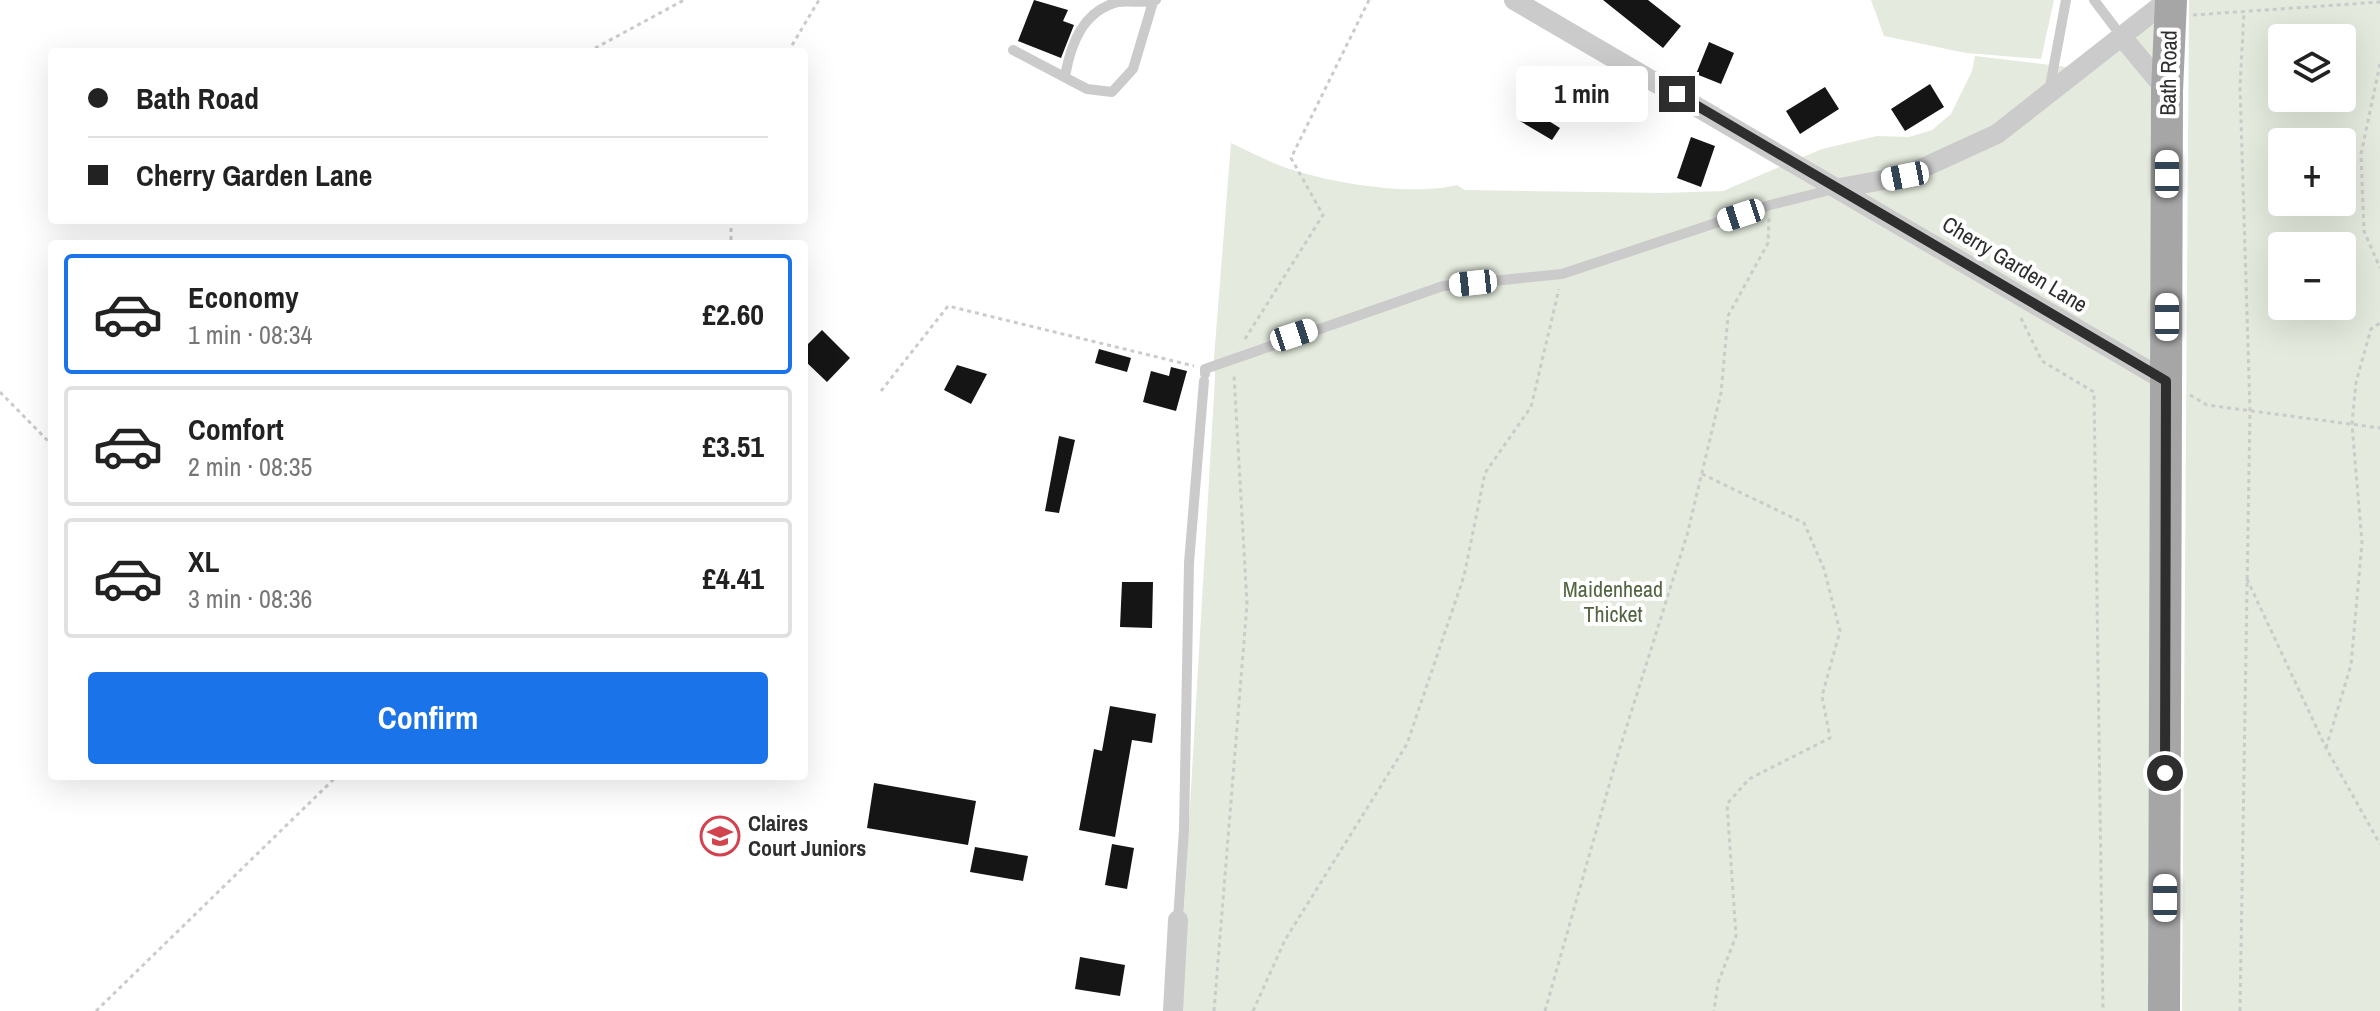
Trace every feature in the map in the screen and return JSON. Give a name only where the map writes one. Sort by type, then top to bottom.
[{"type":"main road","name":"Bath Road","points":[[2164,1011],[2167,91],[2170,6]]},
{"type":"street","name":"Cherry Garden Lane","points":[[1514,0],[2166,381]]},
{"type":"street","points":[[1840,188],[1905,176],[1997,134],[2122,37],[2170,6]]},
{"type":"street","points":[[2122,37],[2167,91]]},
{"type":"street","points":[[1173,1011],[1178,920]]},
{"type":"lane","points":[[2048,97],[2066,0]]},
{"type":"lane","points":[[2094,0],[2122,37]]},
{"type":"lane","points":[[1013,50],[1087,89],[1112,92],[1133,69],[1154,1],[1120,1],[1093,12],[1070,49],[1065,76]]},
{"type":"lane","points":[[1178,920],[1184,830],[1189,563],[1205,375],[1233,358],[1443,286],[1562,274],[1770,205],[1840,188]]},
{"type":"path","points":[[595,48],[684,0]]},
{"type":"path","points":[[790,48],[819,0]]},
{"type":"path","points":[[1214,1011],[1247,604],[1233,358],[1323,215],[1291,158],[1369,0]]},
{"type":"path","points":[[2170,6],[2244,12],[2380,2]]},
{"type":"path","points":[[2240,1011],[2250,411],[2240,87],[2244,12]]},
{"type":"path","points":[[2380,64],[2361,154],[2364,231],[2380,268]]},
{"type":"path","points":[[1545,1011],[1618,754],[1687,535],[1721,393],[1728,316],[1768,243],[1770,205]]},
{"type":"path","points":[[1253,1011],[1285,940],[1407,744],[1464,576],[1485,473],[1531,407],[1562,274]]},
{"type":"path","points":[[2018,293],[2015,306],[2042,361],[2094,392],[2103,1011]]},
{"type":"path","points":[[881,391],[948,306],[1205,375]]},
{"type":"path","points":[[2326,748],[2351,665],[2360,559],[2352,424],[2356,382],[2371,329],[2380,323]]},
{"type":"path","points":[[2166,381],[2207,405],[2380,428]]},
{"type":"path","points":[[0,392],[48,441]]},
{"type":"path","points":[[1701,473],[1804,523],[1824,569],[1840,631],[1822,696],[1830,738],[1749,779],[1727,804],[1736,936],[1718,983],[1714,1011]]},
{"type":"path","points":[[2247,578],[2326,748],[2380,844]]},
{"type":"path","points":[[96,1011],[333,780]]},
{"type":"green space","points":[[1871,0],[2054,0],[2041,59],[1966,53],[1884,36]]},
{"type":"green space","points":[[2189,0],[2380,0],[2380,1011],[2182,1011]]},
{"type":"green space","name":"Maidenhead Thicket","points":[[2157,23],[2149,1011],[1178,1011],[1214,358],[1231,143],[1293,170],[1375,187],[1419,189],[1457,185],[1465,190],[1723,191],[1822,149],[1877,136],[1909,137],[1932,130],[1951,114],[1972,71],[1975,56],[2075,68],[2109,42]]},
{"type":"building","points":[[1034,0],[1068,10],[1063,21],[1074,25],[1061,58],[1018,41]]},
{"type":"building","points":[[1603,0],[1648,0],[1681,26],[1663,48]]},
{"type":"building","points":[[1709,42],[1734,53],[1721,84],[1696,74]]},
{"type":"building","points":[[1930,84],[1944,107],[1905,131],[1891,109]]},
{"type":"building","points":[[1825,87],[1839,109],[1800,134],[1786,111]]},
{"type":"building","points":[[1528,108],[1560,128],[1552,140],[1520,121]]},
{"type":"building","points":[[1691,137],[1715,146],[1701,187],[1677,178]]},
{"type":"building","points":[[822,330],[850,358],[827,382],[808,364],[808,344]]},
{"type":"building","points":[[1099,349],[1131,358],[1127,372],[1095,363]]},
{"type":"building","points":[[957,365],[987,374],[971,404],[944,390]]},
{"type":"building","points":[[1171,367],[1187,371],[1176,411],[1143,402],[1151,371],[1169,376]]},
{"type":"building","points":[[1059,436],[1075,440],[1059,513],[1045,511]]},
{"type":"building","points":[[1122,582],[1153,582],[1152,628],[1120,627]]},
{"type":"building","points":[[1110,706],[1156,714],[1152,743],[1132,740],[1115,837],[1079,830],[1094,749],[1102,751]]},
{"type":"building","points":[[874,783],[976,801],[968,845],[867,828]]},
{"type":"building","points":[[1112,844],[1134,848],[1127,889],[1105,885]]},
{"type":"building","points":[[975,847],[1028,856],[1023,881],[970,872]]},
{"type":"building","points":[[1080,957],[1125,965],[1120,996],[1075,989]]},
{"type":"place","name":"Claires Court Juniors","points":[[720,836]]},
{"type":"route","points":[[1677,94],[2166,381],[2165,773]]}]
